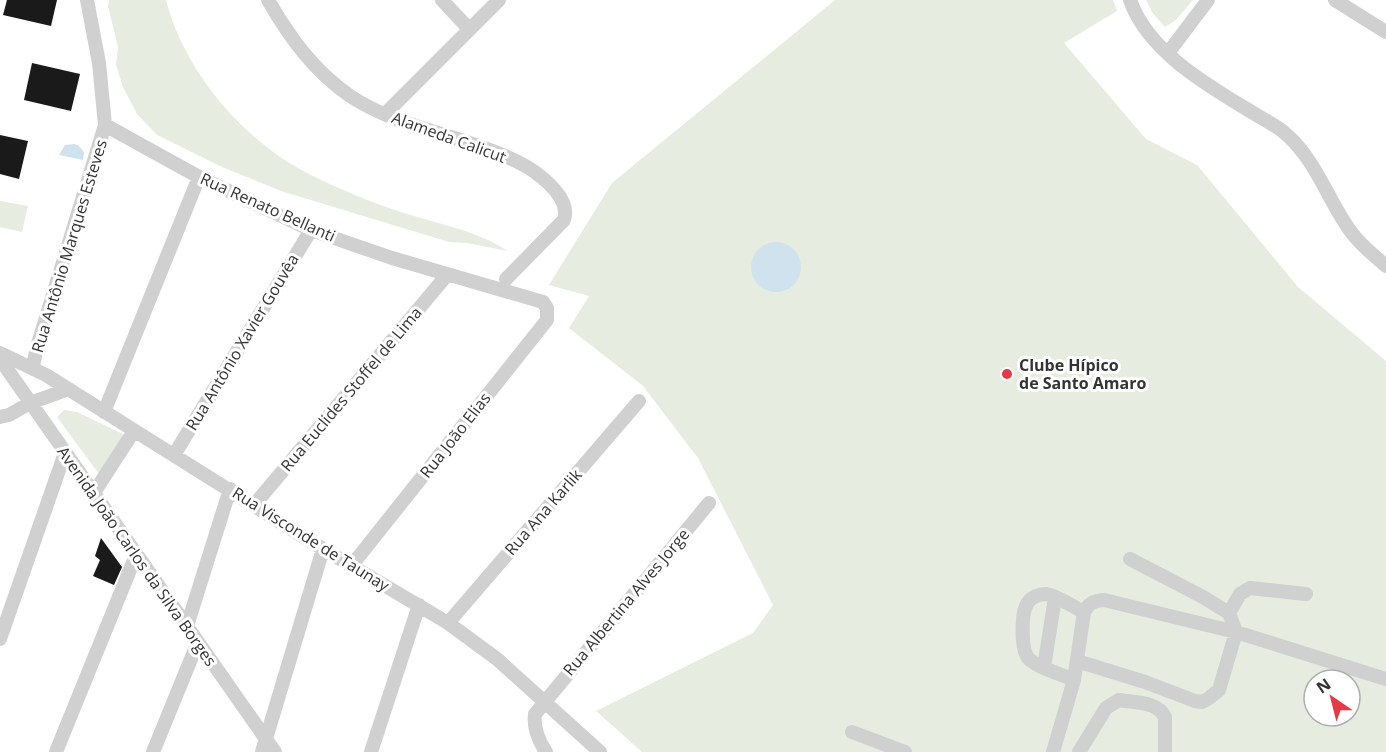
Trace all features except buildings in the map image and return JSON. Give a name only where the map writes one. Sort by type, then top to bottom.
[{"type":"street","points":[[87,0],[99,63],[105,125]]},
{"type":"street","name":"Alameda Calicut","points":[[268,0],[298,48],[320,71],[351,96],[385,114],[516,161],[539,175],[561,198],[566,213],[564,220],[506,279]]},
{"type":"street","points":[[442,0],[470,29]]},
{"type":"street","points":[[385,114],[499,0]]},
{"type":"street","points":[[1130,0],[1143,27],[1168,53],[1192,73],[1287,135],[1306,157],[1346,226],[1357,240],[1386,266]]},
{"type":"street","points":[[1168,53],[1208,0]]},
{"type":"street","points":[[1335,0],[1386,32]]},
{"type":"street","name":"Rua Renato Bellanti","points":[[105,125],[199,177],[311,230],[543,302]]},
{"type":"street","name":"Rua Antônio Marques Esteves","points":[[33,367],[37,347],[105,125]]},
{"type":"street","points":[[104,412],[199,177]]},
{"type":"street","name":"Rua Antônio Xavier Gouvêa","points":[[174,455],[311,230]]},
{"type":"street","name":"Rua Euclides Stoffel de Lima","points":[[255,504],[447,274]]},
{"type":"street","name":"Rua João Elias","points":[[352,566],[547,320],[543,302]]},
{"type":"street","name":"Rua Visconde de Taunay","points":[[0,353],[33,367],[324,549],[448,623],[496,659],[600,752]]},
{"type":"street","name":"Avenida João Carlos da Silva Borges","points":[[0,359],[187,626],[268,748]]},
{"type":"street","points":[[0,417],[69,389]]},
{"type":"street","name":"Rua Ana Karlik","points":[[448,623],[639,402]]},
{"type":"street","points":[[93,494],[134,431]]},
{"type":"street","points":[[0,639],[65,453]]},
{"type":"street","points":[[187,626],[230,489]]},
{"type":"street","name":"Rua Albertina Alves Jorge","points":[[544,702],[709,503]]},
{"type":"street","points":[[268,748],[324,549]]},
{"type":"street","points":[[56,752],[136,555]]},
{"type":"street","points":[[1077,661],[1145,682],[1195,701],[1202,702],[1219,690],[1236,632],[1229,613],[1130,559]]},
{"type":"street","points":[[1229,613],[1239,594],[1250,588],[1306,594]]},
{"type":"street","points":[[1074,680],[1028,658],[1024,649],[1023,620],[1027,604],[1035,596],[1048,594],[1084,612]]},
{"type":"street","points":[[1044,667],[1055,598]]},
{"type":"street","points":[[1053,752],[1074,680],[1084,612],[1088,605],[1095,601],[1104,600],[1236,632],[1386,679]]},
{"type":"street","points":[[371,752],[419,605]]},
{"type":"street","points":[[153,752],[198,642]]},
{"type":"street","points":[[1079,752],[1106,708],[1119,700],[1157,706],[1163,712],[1165,752]]},
{"type":"street","points":[[544,702],[535,714],[534,720],[536,732],[546,752]]},
{"type":"street","points":[[852,732],[905,752]]},
{"type":"shaded area","points":[[109,0],[166,0],[183,45],[209,88],[242,126],[280,157],[349,193],[407,214],[466,231],[508,251],[449,242],[281,191],[222,167],[157,135],[137,114],[123,87],[116,65],[118,47],[108,6]]},
{"type":"shaded area","name":"Clube Hípico de Santo Amaro","points":[[835,0],[1113,0],[1117,11],[1064,43],[1146,139],[1197,165],[1298,287],[1386,361],[1386,752],[642,752],[596,711],[753,633],[773,605],[698,458],[643,386],[569,328],[589,296],[549,285],[612,183]]},
{"type":"shaded area","points":[[1146,0],[1193,0],[1176,20],[1165,27],[1152,12]]},
{"type":"shaded area","points":[[0,201],[28,206],[22,232],[0,227]]},
{"type":"shaded area","points":[[64,410],[77,412],[125,435],[99,474],[57,417]]},
{"type":"water","points":[[74,144],[84,152],[83,160],[59,155],[65,145]]},
{"type":"water","points":[[776,242],[794,249],[801,267],[794,285],[776,292],[758,285],[751,267],[758,249]]},
{"type":"place","name":"Clube Hípico de Santo Amaro","points":[[1007,374]]}]
